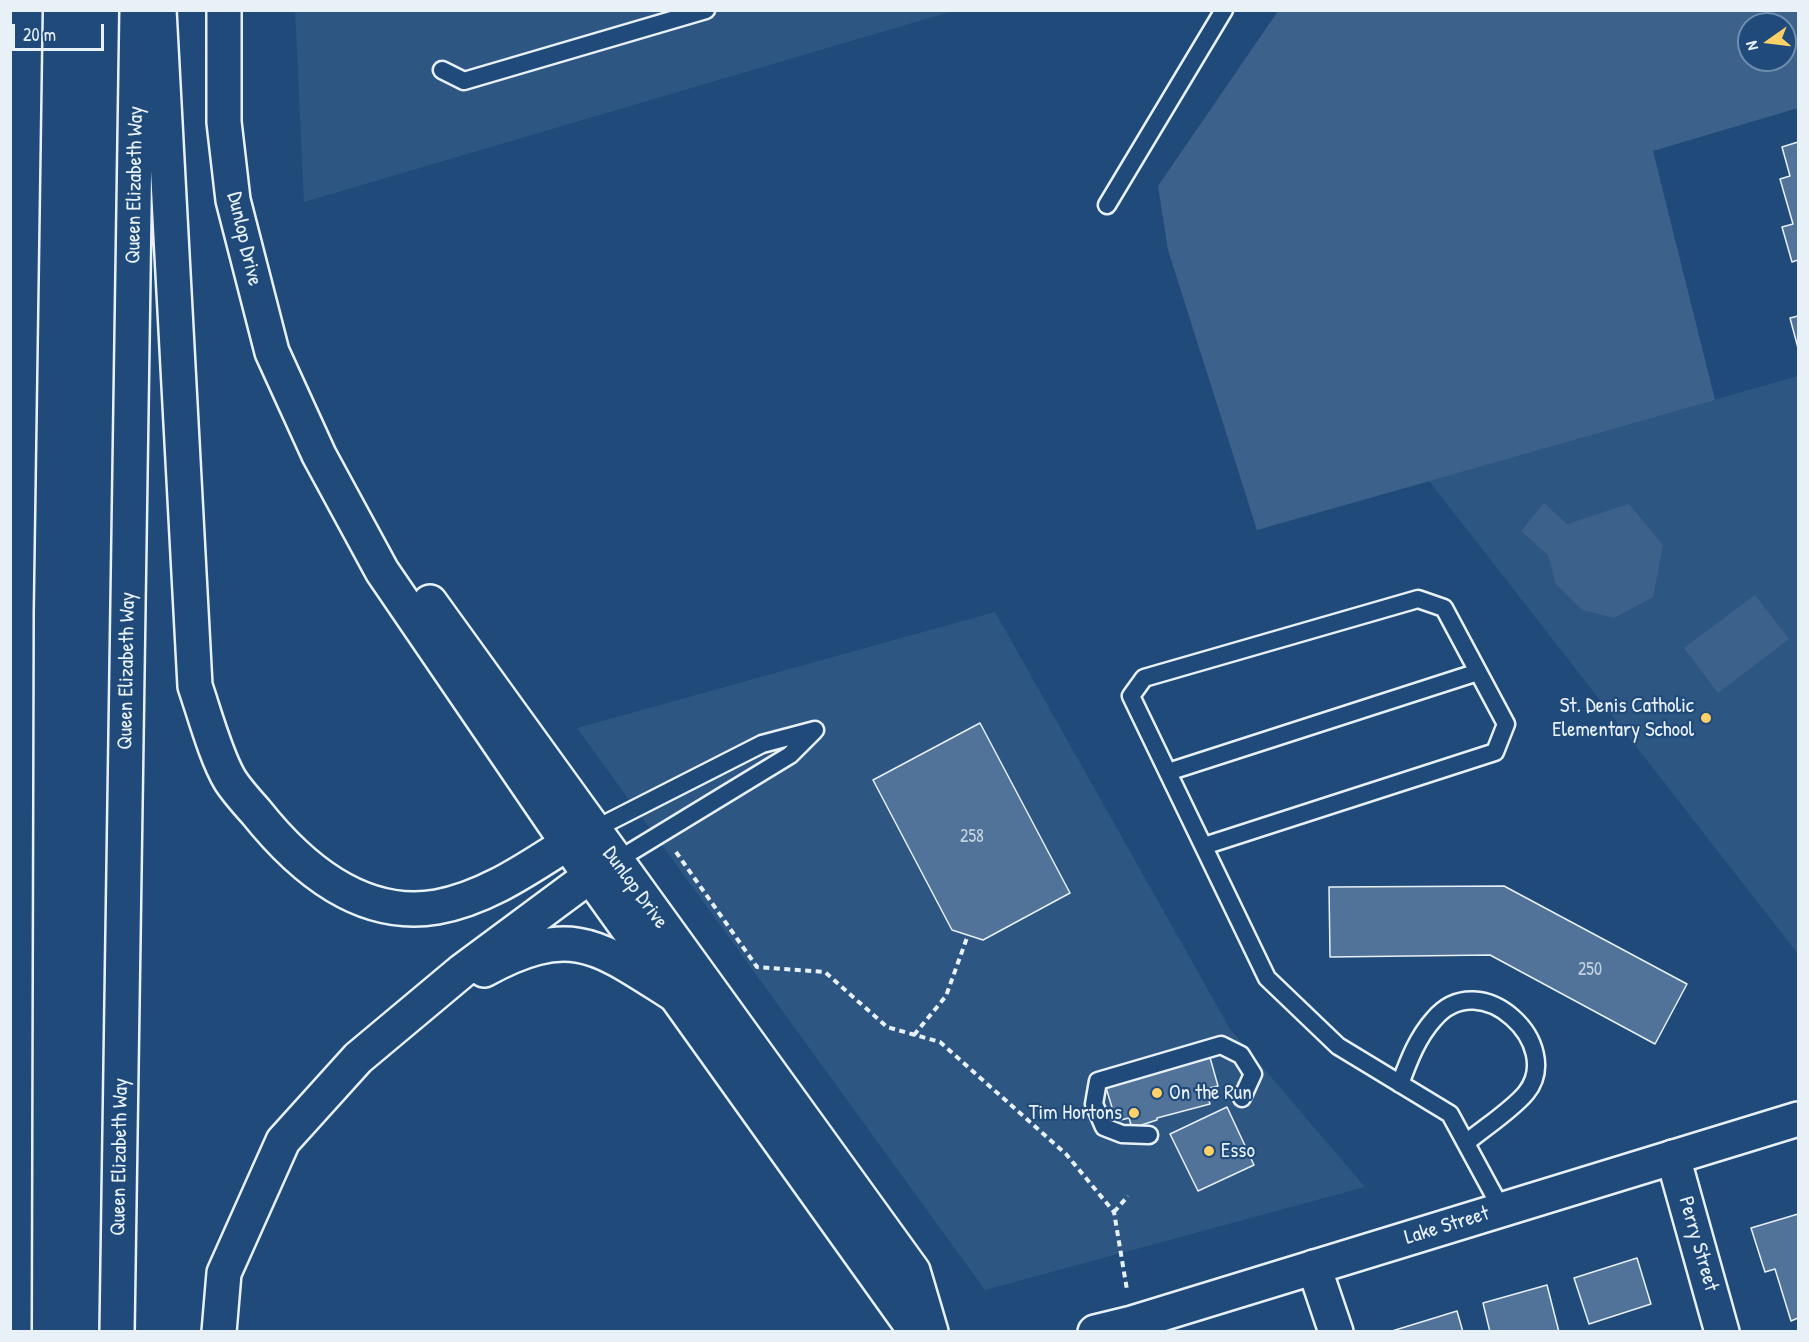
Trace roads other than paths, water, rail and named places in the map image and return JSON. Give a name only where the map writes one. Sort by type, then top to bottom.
[{"type":"main road","points":[[14,1332],[16,612],[25,10]]},
{"type":"main road","name":"Queen Elizabeth Way","points":[[117,1332],[138,10]]},
{"type":"main road","points":[[159,10],[195,686],[230,780],[283,846],[321,877],[363,900],[400,908],[436,907],[481,894],[509,880],[580,837]]},
{"type":"main road","name":"Dunlop Drive","points":[[224,10],[224,122],[233,200],[272,352],[319,455],[382,571],[603,868],[913,1271],[931,1332]]},
{"type":"main road","points":[[10,676],[16,612]]},
{"type":"main road","points":[[219,1332],[224,1273],[283,1141],[358,1058],[502,940],[603,868]]},
{"type":"main road","name":"Dunlop Drive","points":[[603,868],[678,997],[916,1332]]},
{"type":"main road","points":[[427,1001],[511,955],[556,944],[582,944],[610,954],[678,997]]},
{"type":"main road","name":"Lake Street","points":[[1095,1332],[1132,1323],[1798,1119]]},
{"type":"main road","name":"Perry Street","points":[[1674,1157],[1722,1332]]},
{"type":"main road","points":[[1314,1267],[1336,1332]]},
{"type":"lane","points":[[441,70],[464,81],[706,10]]},
{"type":"lane","points":[[1107,205],[1222,11]]},
{"type":"lane","points":[[1204,846],[1495,752],[1506,724],[1444,608],[1418,599],[1144,678],[1131,696],[1267,978],[1338,1046],[1450,1114],[1502,1210]]},
{"type":"lane","points":[[1168,772],[1478,672]]},
{"type":"lane","points":[[580,837],[762,744],[815,730],[790,755],[664,834],[603,868]]},
{"type":"lane","points":[[1400,1084],[1414,1045],[1428,1026],[1435,1017],[1462,1000],[1493,1003],[1519,1023],[1532,1045],[1535,1071],[1527,1092],[1466,1143]]},
{"type":"lane","points":[[1149,1135],[1122,1134],[1104,1127],[1094,1104],[1098,1081],[1221,1045],[1241,1055],[1253,1074],[1242,1098]]},
{"type":"place","name":"St. Denis Catholic Elementary School","points":[[1706,718]]},
{"type":"place","name":"On the Run","points":[[1157,1093]]},
{"type":"place","name":"Tim Hortons","points":[[1134,1113]]},
{"type":"place","name":"Esso","points":[[1209,1151]]}]
